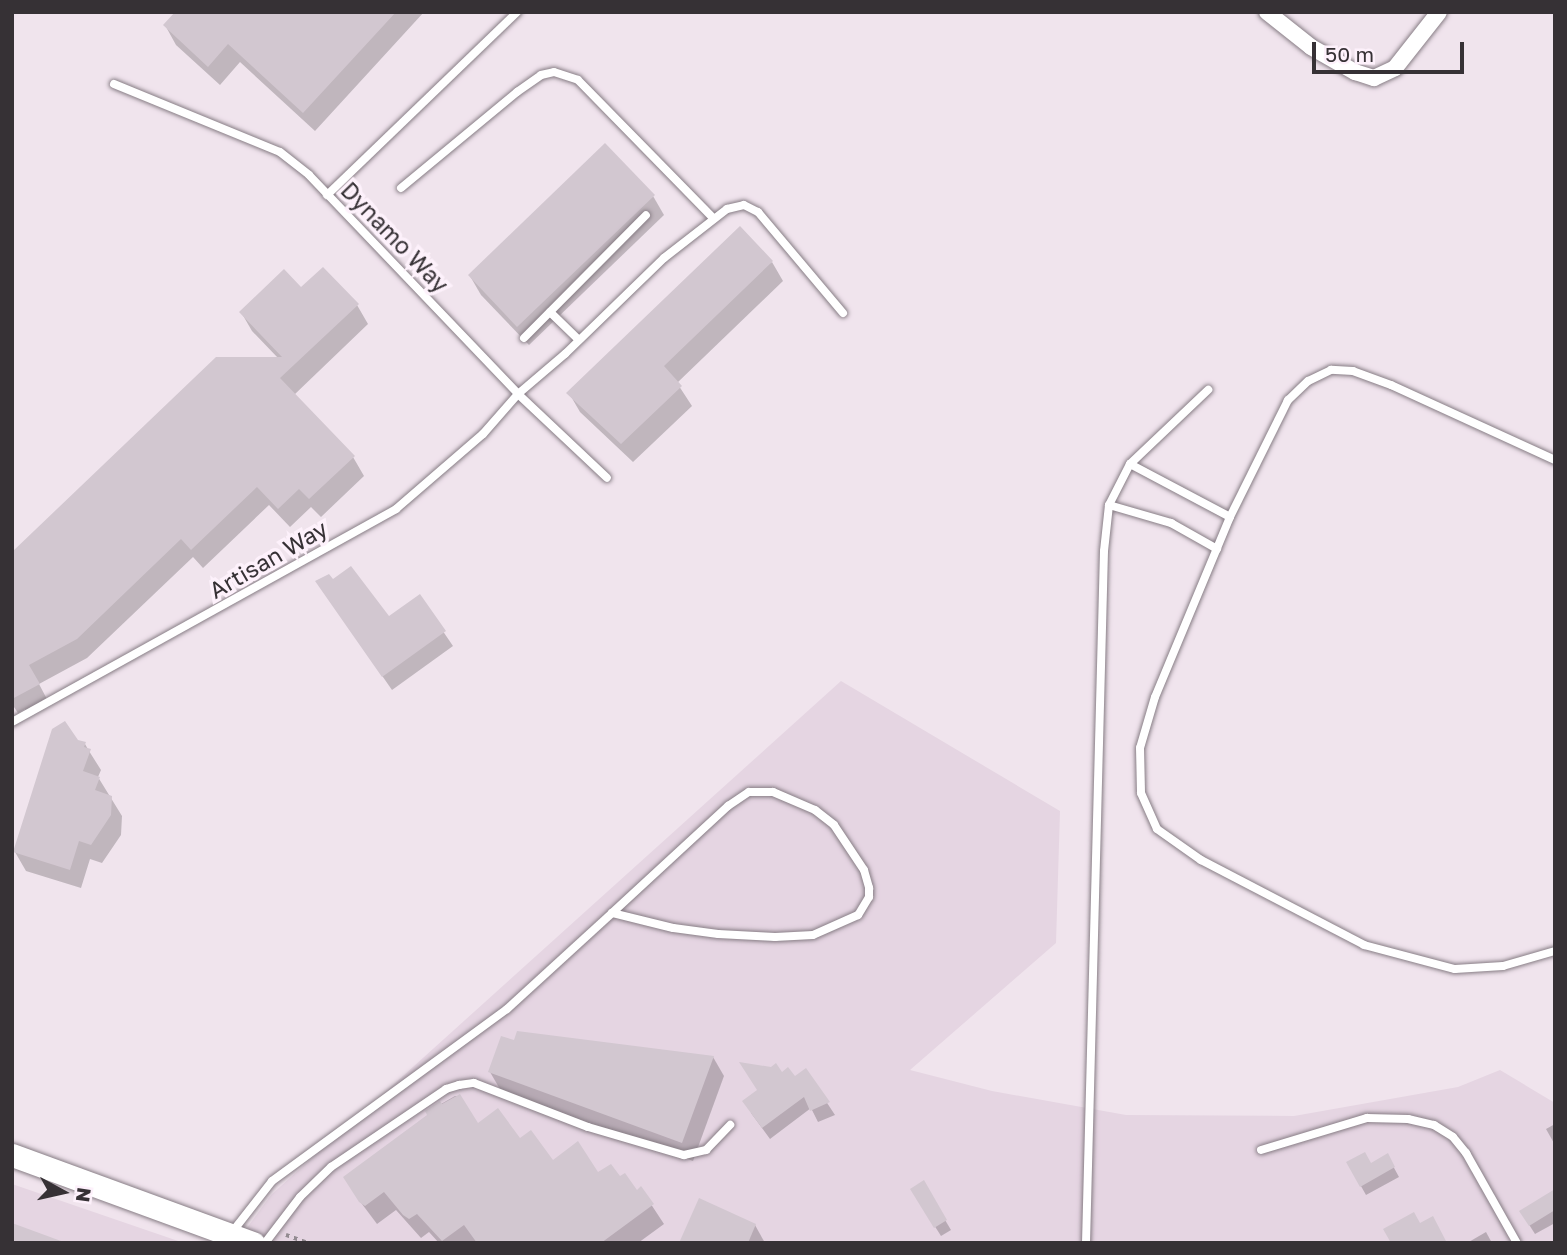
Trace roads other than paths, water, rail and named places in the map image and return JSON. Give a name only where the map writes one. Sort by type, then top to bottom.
[{"type":"main road","points":[[12,1155],[229,1239],[253,1243]]},
{"type":"street","points":[[1267,12],[1311,47],[1355,72],[1374,78],[1395,68],[1439,12]]},
{"type":"lane","points":[[327,195],[517,12]]},
{"type":"lane","points":[[401,188],[517,92],[541,75],[554,72],[578,80],[714,219]]},
{"type":"lane","name":"Dynamo Way","points":[[114,84],[280,152],[327,195],[518,394],[607,478]]},
{"type":"lane","name":"Artisan Way","points":[[12,722],[396,509],[482,435],[518,394],[664,258],[714,219],[738,205],[758,212],[843,313]]},
{"type":"lane","points":[[524,338],[646,215]]},
{"type":"lane","points":[[550,312],[579,340]]},
{"type":"lane","points":[[1555,460],[1391,385],[1353,371],[1331,370],[1308,381],[1288,400],[1230,517],[1155,697],[1140,748],[1140,793],[1157,829],[1201,860],[1364,945],[1455,969],[1503,966],[1555,951]]},
{"type":"lane","points":[[1086,1243],[1104,551],[1109,505],[1130,464],[1208,390]]},
{"type":"lane","points":[[1130,464],[1230,517]]},
{"type":"lane","points":[[1109,505],[1171,523],[1217,549]]},
{"type":"lane","points":[[229,1239],[272,1181],[507,1010],[612,912],[728,806],[749,792],[789,797],[815,810],[834,825],[864,870],[869,888],[869,897],[858,915],[813,934],[775,937],[718,934],[673,928],[612,912]]},
{"type":"lane","points":[[265,1243],[300,1197],[331,1167],[446,1089],[459,1085],[474,1083],[588,1127],[684,1155],[706,1150],[730,1125]]},
{"type":"lane","points":[[1261,1150],[1367,1118],[1408,1119],[1434,1125],[1453,1137],[1466,1153],[1517,1243]]}]
